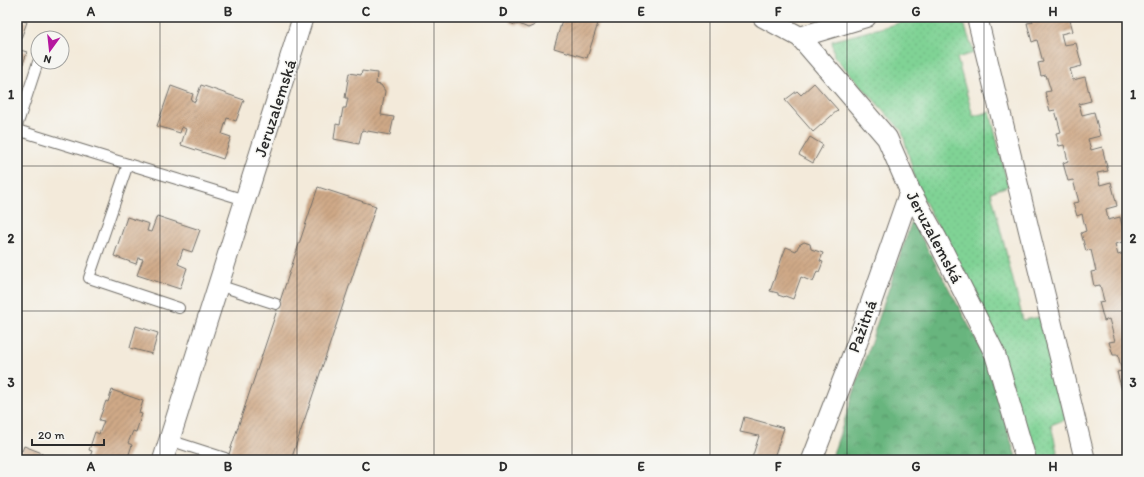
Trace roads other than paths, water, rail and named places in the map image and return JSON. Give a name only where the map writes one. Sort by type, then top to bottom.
[{"type":"street","name":"Jeruzalemská","points":[[163,460],[303,17]]},
{"type":"street","name":"Jeruzalemská","points":[[763,17],[800,37],[887,138],[910,191],[937,239],[995,354],[1026,460]]},
{"type":"street","points":[[800,37],[866,17]]},
{"type":"street","points":[[977,17],[1085,460]]},
{"type":"street","name":"Pažitná","points":[[812,460],[856,346],[910,191]]},
{"type":"lane","points":[[17,126],[35,70]]},
{"type":"lane","points":[[17,130],[245,200]]},
{"type":"lane","points":[[128,164],[89,278],[178,308]]},
{"type":"lane","points":[[218,285],[276,304]]},
{"type":"lane","points":[[169,440],[225,458]]}]
